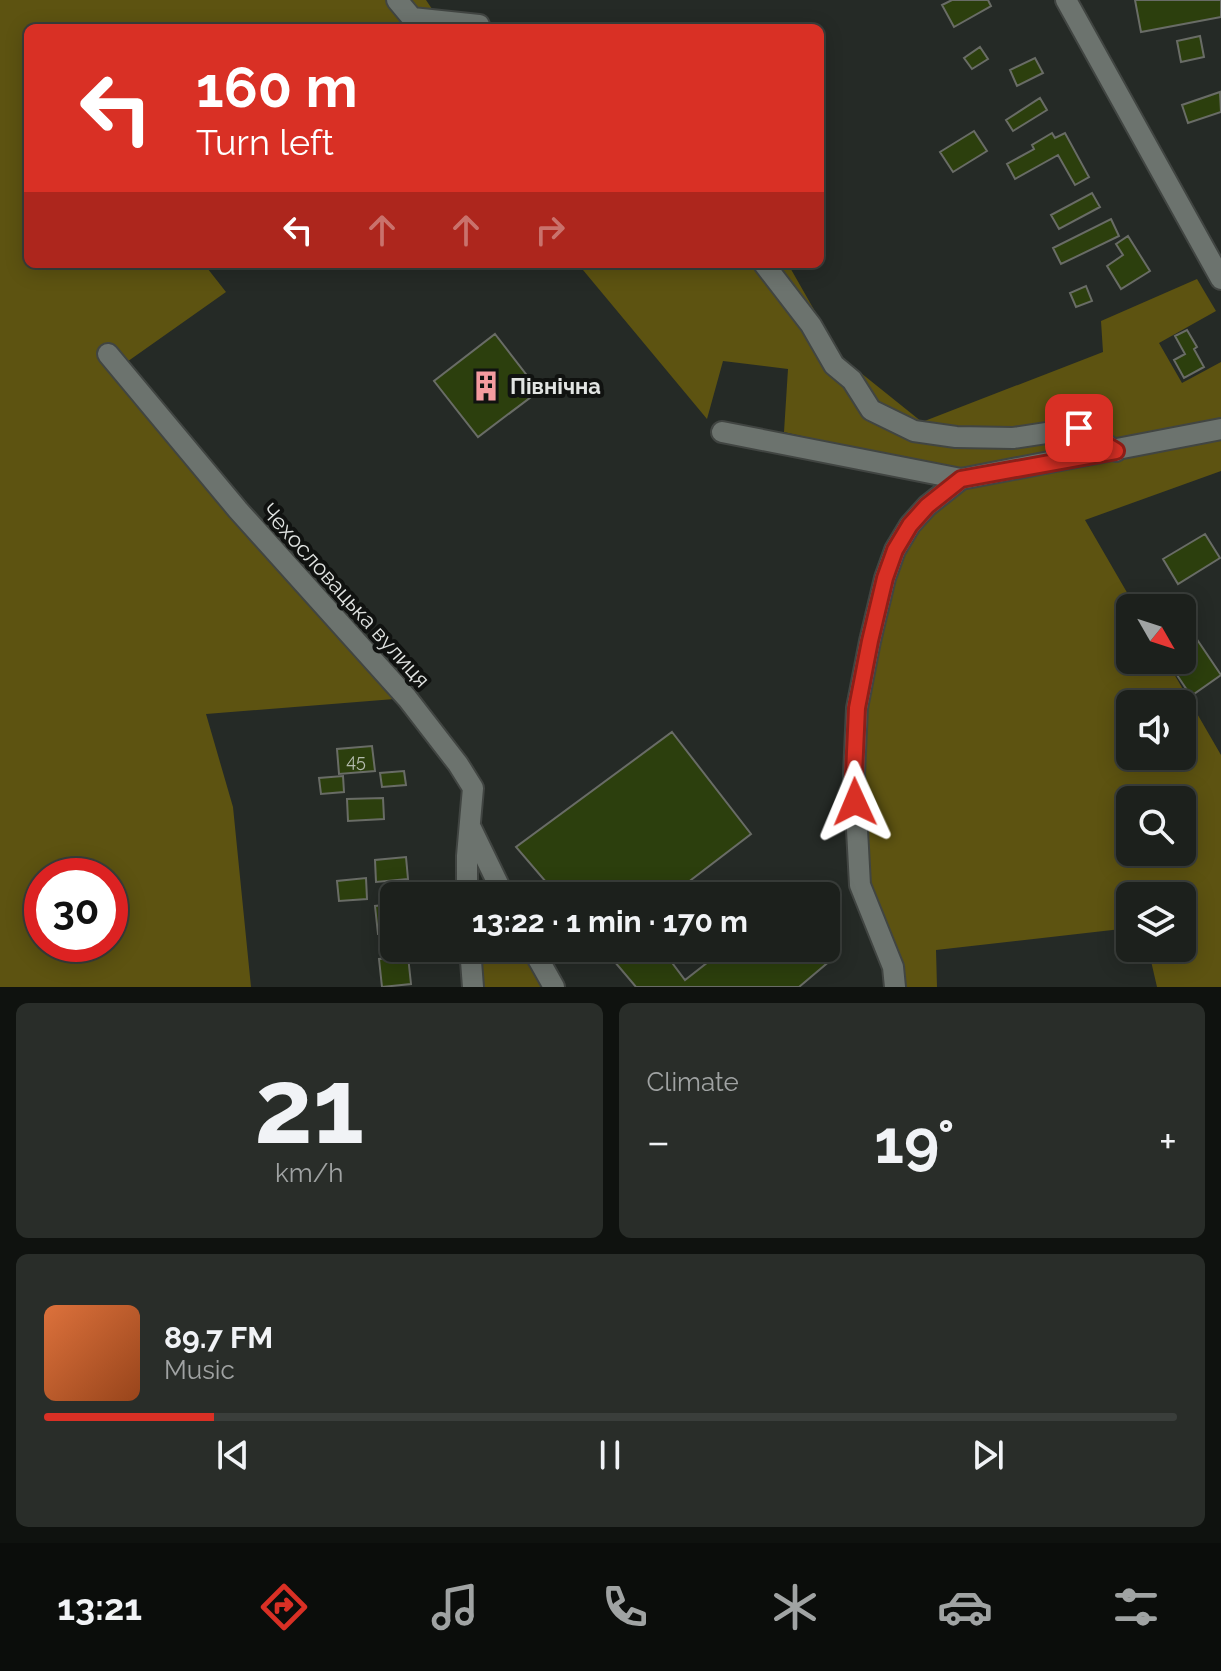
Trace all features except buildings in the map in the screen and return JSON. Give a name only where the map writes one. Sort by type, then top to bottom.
[{"type":"street","points":[[397,0],[412,18],[469,24]]},
{"type":"street","points":[[1066,0],[1221,279]]},
{"type":"street","points":[[767,268],[811,325],[834,365],[852,380],[871,410],[914,431],[956,437],[1013,438],[1079,428],[1116,451]]},
{"type":"street","name":"Чехословацька вулиця","points":[[108,354],[238,510],[407,698],[458,764],[473,788],[467,882]]},
{"type":"street","points":[[722,432],[961,479],[1221,429]]},
{"type":"street","points":[[895,987],[893,967],[860,885],[854,774],[857,708],[885,578],[895,550],[910,525],[927,506],[961,479]]},
{"type":"street","points":[[470,826],[497,882]]},
{"type":"street","points":[[471,962],[473,987]]},
{"type":"street","points":[[540,962],[554,987]]},
{"type":"shaded area","points":[[0,0],[426,0],[448,24],[24,24],[24,268],[207,268],[226,292],[124,364],[407,698],[206,714],[233,807],[251,987],[0,987]]},
{"type":"shaded area","points":[[581,268],[790,268],[841,357],[922,422],[1103,352],[1101,321],[1197,279],[1216,311],[1159,343],[1182,383],[1221,362],[1221,421],[948,470],[784,432],[788,369],[723,361],[707,419]]},
{"type":"shaded area","points":[[1221,429],[1221,471],[1085,520],[1128,594],[1116,594],[1116,674],[1174,674],[1183,690],[1116,690],[1116,770],[1196,770],[1196,712],[1221,755],[1221,987],[1157,987],[1151,962],[1196,962],[1196,882],[1116,882],[1116,930],[936,950],[937,987],[895,987],[860,885],[854,774],[895,550],[961,479]]},
{"type":"shaded area","points":[[471,962],[540,962],[554,987],[473,987]]},
{"type":"place","name":"Північна","points":[[486,386]]},
{"type":"route","points":[[855,802],[857,708],[885,578],[895,550],[910,525],[927,506],[961,479],[1116,451],[1079,428]]}]
